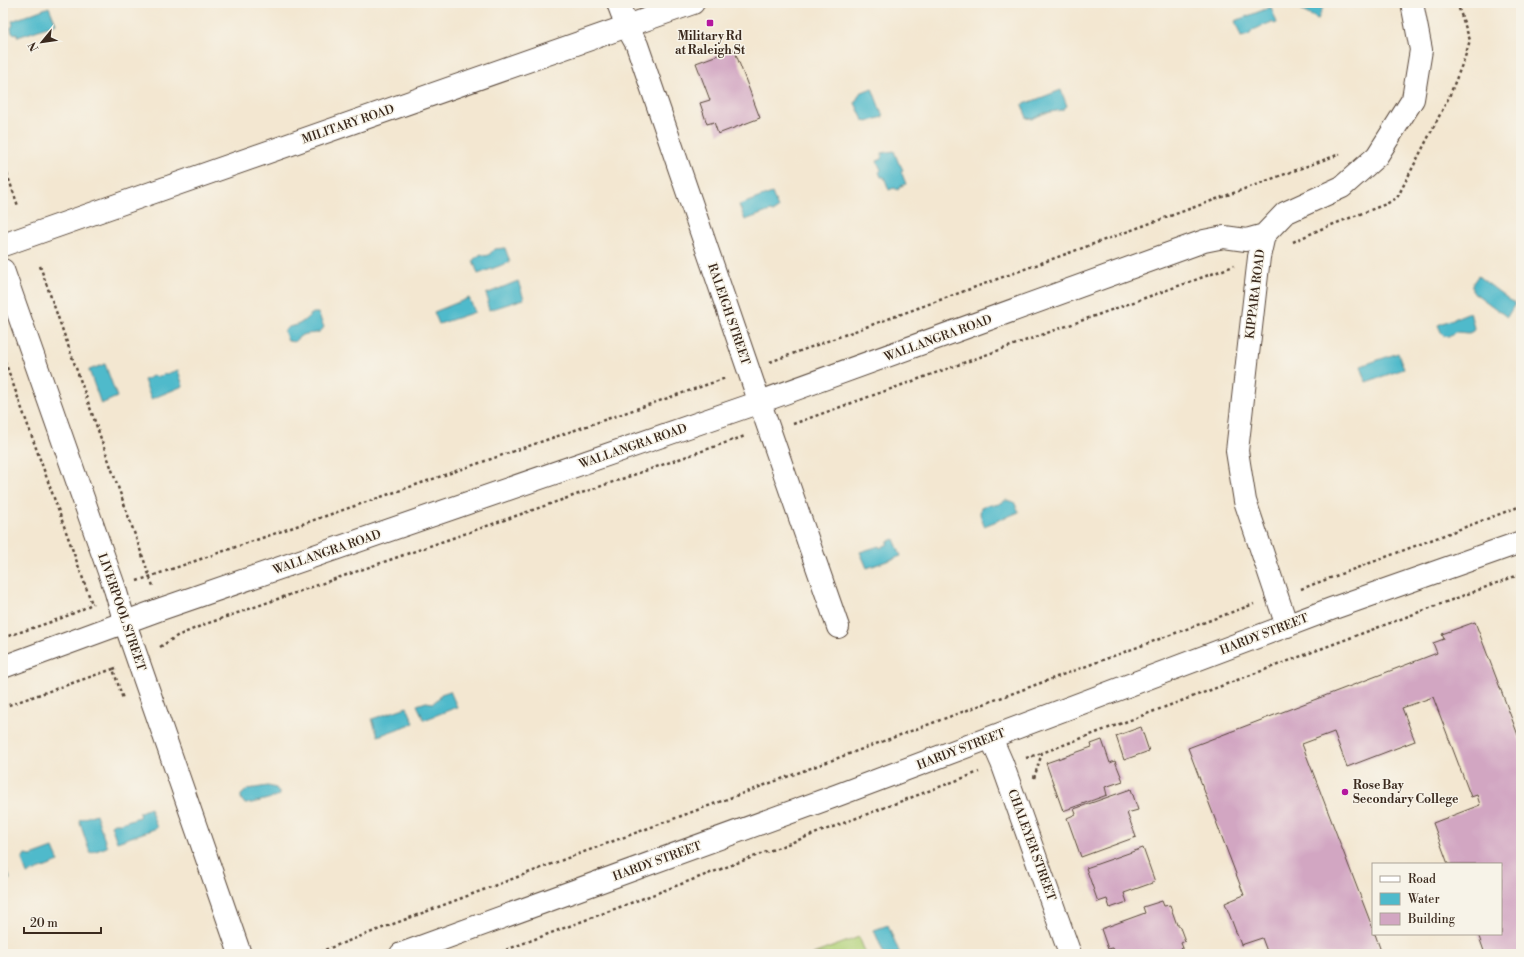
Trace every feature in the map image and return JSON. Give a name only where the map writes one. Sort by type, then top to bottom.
[{"type":"street","name":"RALEIGH STREET","points":[[618,3],[627,27],[638,45],[838,627]]},
{"type":"street","name":"MILITARY ROAD","points":[[3,245],[693,3]]},
{"type":"street","name":"KIPPARA ROAD","points":[[1287,626],[1245,501],[1237,451],[1259,257],[1264,235],[1285,214],[1342,187],[1378,156],[1413,98],[1421,50],[1412,3]]},
{"type":"street","name":"WALLANGRA ROAD","points":[[3,667],[160,609],[760,402],[1204,241],[1224,237],[1246,240],[1264,235]]},
{"type":"street","name":"LIVERPOOL STREET","points":[[3,270],[115,589],[125,623],[240,954]]},
{"type":"street","name":"HARDY STREET","points":[[401,954],[838,795],[1287,626],[1521,542]]},
{"type":"street","name":"CHALEYER STREET","points":[[991,738],[1002,764],[1070,954]]},
{"type":"path","points":[[3,707],[138,659],[173,639],[203,625],[740,439],[767,424],[791,425],[820,416],[1259,257],[1321,229],[1386,204],[1397,198],[1449,97],[1466,57],[1470,40],[1456,3]]},
{"type":"path","points":[[3,162],[18,206]]},
{"type":"path","points":[[40,266],[160,609],[173,639]]},
{"type":"path","points":[[3,356],[92,604]]},
{"type":"path","points":[[314,954],[969,708],[1248,605],[1278,598],[1521,506]]},
{"type":"path","points":[[494,954],[1002,764],[1042,753],[1521,574]]},
{"type":"path","points":[[113,669],[126,706]]},
{"type":"path","points":[[1030,781],[1035,777],[1042,753]]},
{"type":"green space","points":[[859,937],[866,954],[813,954]]},
{"type":"water","points":[[1306,3],[1325,3],[1318,19],[1302,11]]},
{"type":"water","points":[[49,7],[56,24],[18,37],[17,34],[12,33],[12,21]]},
{"type":"water","points":[[1271,7],[1277,23],[1274,24],[1272,22],[1253,30],[1249,35],[1241,37],[1235,21]]},
{"type":"water","points":[[872,88],[883,117],[867,122],[863,120],[855,103],[860,93]]},
{"type":"water","points":[[1061,90],[1067,106],[1062,110],[1045,113],[1032,119],[1027,118],[1022,105]]},
{"type":"water","points":[[894,151],[903,170],[901,171],[906,184],[901,186],[898,190],[894,188],[889,190],[884,177],[881,177],[879,172],[881,170],[877,161],[882,159],[882,153]]},
{"type":"water","points":[[772,193],[778,208],[777,210],[745,220],[739,205]]},
{"type":"water","points":[[505,248],[510,262],[478,274],[473,260],[481,254],[486,256],[490,254],[494,249]]},
{"type":"water","points":[[1478,276],[1515,304],[1507,317],[1472,291],[1472,284]]},
{"type":"water","points":[[518,281],[524,299],[489,310],[487,303],[489,302],[486,294]]},
{"type":"water","points":[[469,298],[475,312],[439,324],[434,312]]},
{"type":"water","points":[[1470,312],[1474,328],[1473,331],[1469,333],[1455,332],[1448,336],[1443,335],[1438,325]]},
{"type":"water","points":[[313,313],[318,313],[324,327],[322,330],[317,333],[302,335],[294,342],[288,341],[284,331],[289,327],[301,323]]},
{"type":"water","points":[[1398,353],[1404,369],[1366,382],[1361,366]]},
{"type":"water","points":[[105,364],[117,397],[101,404],[89,370]]},
{"type":"water","points":[[178,370],[183,386],[151,399],[144,380],[155,375],[157,377]]},
{"type":"water","points":[[1006,500],[1014,502],[1019,512],[984,526],[980,514],[981,507],[995,505]]},
{"type":"water","points":[[894,539],[901,556],[867,568],[860,552],[879,546],[880,548],[888,544],[887,542]]},
{"type":"water","points":[[450,691],[457,707],[424,720],[417,705],[426,702],[433,703],[441,694]]},
{"type":"water","points":[[407,707],[414,723],[378,736],[372,719]]},
{"type":"water","points":[[268,786],[276,788],[279,795],[245,804],[241,799],[241,795],[248,789]]},
{"type":"water","points":[[150,808],[157,828],[117,842],[111,825],[139,817],[140,812]]},
{"type":"water","points":[[96,814],[107,847],[90,853],[79,820]]},
{"type":"water","points":[[53,848],[59,862],[27,874],[22,860],[25,855],[31,856]]},
{"type":"water","points":[[3,867],[7,870],[10,879],[3,882]]},
{"type":"water","points":[[888,925],[900,954],[884,954],[874,930]]},
{"type":"building","points":[[734,49],[760,118],[718,134],[714,122],[707,124],[700,103],[710,100],[696,63]]},
{"type":"building","points":[[1475,622],[1521,743],[1521,954],[1485,954],[1478,935],[1502,935],[1502,863],[1448,863],[1433,823],[1480,805],[1477,795],[1471,797],[1433,697],[1402,708],[1415,741],[1347,767],[1334,732],[1302,744],[1372,926],[1372,935],[1375,935],[1382,954],[1268,954],[1262,938],[1241,945],[1225,903],[1244,895],[1188,748],[1437,653],[1433,643],[1444,639],[1442,634]]},
{"type":"building","points":[[1141,727],[1149,751],[1124,760],[1116,736]]},
{"type":"building","points":[[1102,740],[1110,763],[1115,761],[1123,781],[1105,787],[1107,795],[1063,811],[1046,763],[1092,747],[1091,744]]},
{"type":"building","points":[[1131,789],[1138,810],[1127,813],[1136,837],[1081,857],[1067,818],[1076,814],[1074,809]]},
{"type":"building","points":[[1143,848],[1155,882],[1124,893],[1127,902],[1110,908],[1107,899],[1098,902],[1086,868]]},
{"type":"building","points":[[1162,901],[1164,906],[1170,905],[1177,925],[1179,925],[1185,941],[1181,943],[1183,948],[1165,954],[1163,954],[1162,949],[1152,953],[1153,954],[1115,954],[1113,948],[1108,949],[1101,929],[1145,913],[1143,907]]},
{"type":"place","name":"Military Rd at Raleigh St","points":[[710,23]]},
{"type":"place","name":"Rose Bay Secondary College","points":[[1345,792]]}]
